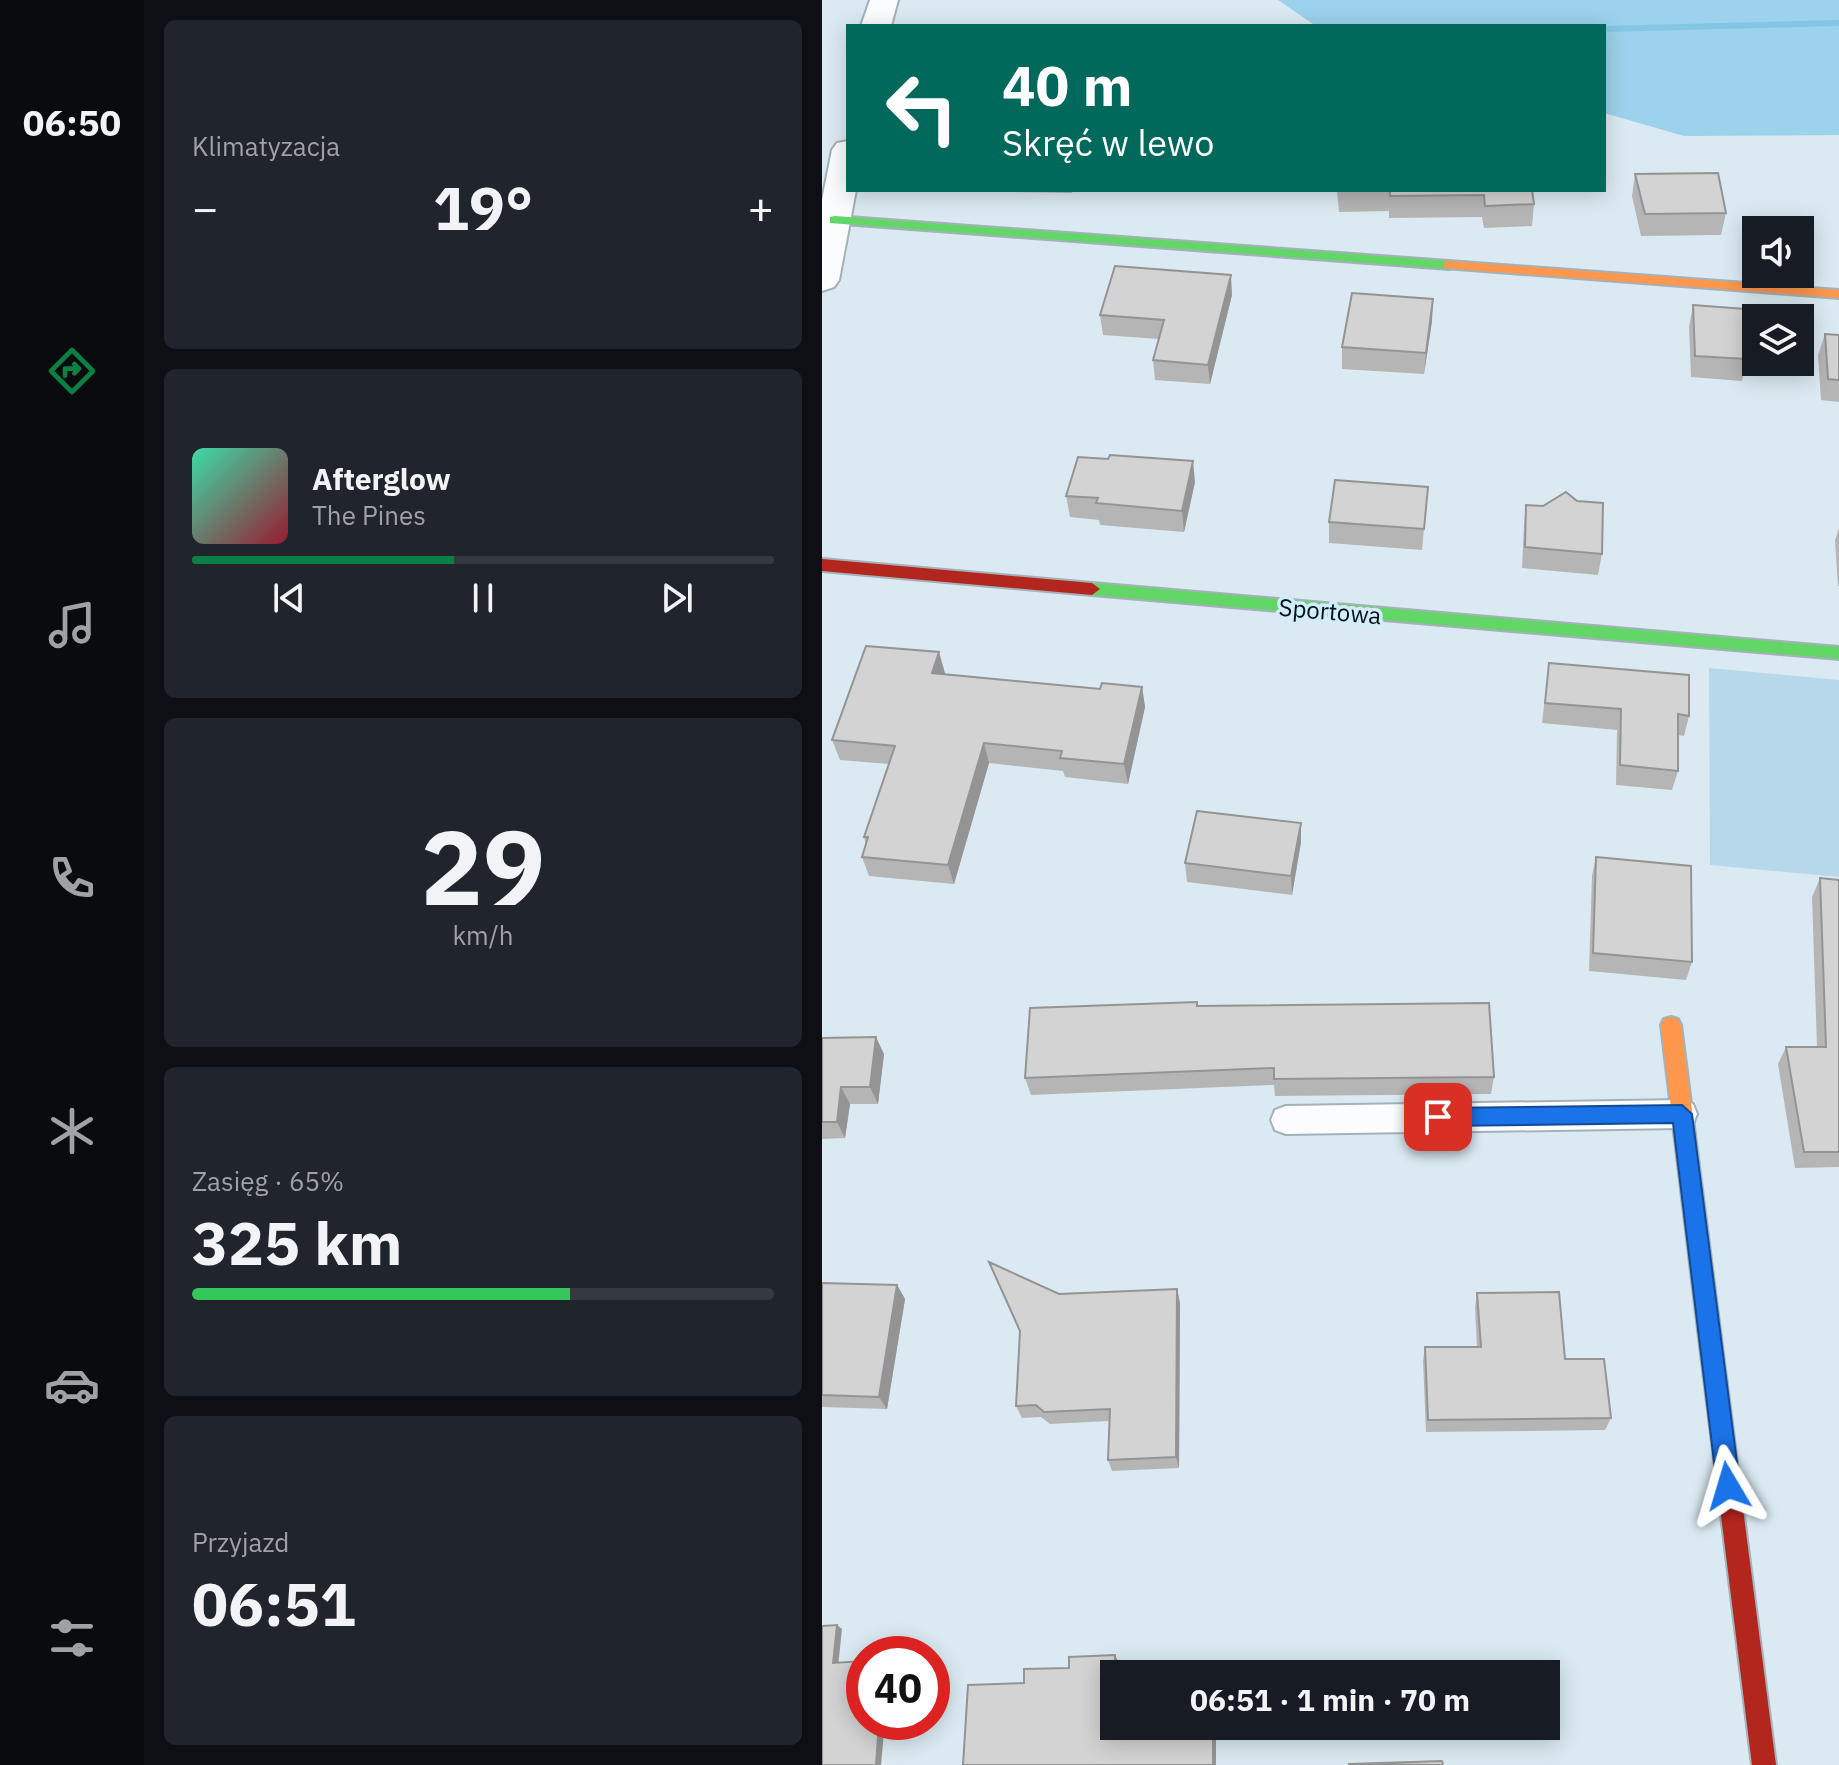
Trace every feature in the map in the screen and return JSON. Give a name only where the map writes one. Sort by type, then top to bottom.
[{"type":"street","points":[[877,24],[884,0]]},
{"type":"street","points":[[822,280],[846,161]]},
{"type":"street","points":[[835,220],[1839,294]]},
{"type":"street","name":"Sportowa","points":[[822,565],[1512,628],[1839,653]]},
{"type":"street","points":[[1671,1025],[1764,1765]]},
{"type":"lane","points":[[1286,1120],[1682,1114]]},
{"type":"shaded area","points":[[1278,0],[1839,0],[1839,135],[1684,136],[1606,114],[1606,24],[1313,24]]},
{"type":"shaded area","points":[[1709,668],[1839,680],[1839,877],[1710,865]]},
{"type":"building","points":[[1718,173],[1726,213],[1645,214],[1635,174]]},
{"type":"building","points":[[1390,192],[1532,192],[1534,204],[1485,206],[1484,195],[1390,196]]},
{"type":"building","points":[[1115,266],[1231,275],[1208,365],[1153,360],[1164,320],[1100,315]]},
{"type":"building","points":[[1352,293],[1433,299],[1426,353],[1342,347]]},
{"type":"building","points":[[1693,305],[1742,309],[1742,359],[1695,356]]},
{"type":"building","points":[[1825,334],[1839,335],[1839,380],[1828,379]]},
{"type":"building","points":[[1110,455],[1193,461],[1182,511],[1096,503],[1098,498],[1066,496],[1078,457],[1108,459]]},
{"type":"building","points":[[1335,480],[1428,487],[1424,529],[1329,522]]},
{"type":"building","points":[[1566,492],[1577,501],[1603,503],[1602,554],[1525,547],[1526,505],[1543,506]]},
{"type":"building","points":[[866,646],[939,652],[932,673],[1100,689],[1102,683],[1142,687],[1124,764],[1060,758],[1062,751],[984,743],[948,865],[862,857],[868,837],[864,837],[895,746],[832,740]]},
{"type":"building","points":[[1549,663],[1689,675],[1689,716],[1678,714],[1678,771],[1620,765],[1621,709],[1545,703]]},
{"type":"building","points":[[1197,811],[1301,823],[1291,876],[1185,863]]},
{"type":"building","points":[[1596,857],[1691,866],[1692,962],[1593,953]]},
{"type":"building","points":[[1820,878],[1839,880],[1839,1152],[1804,1152],[1786,1047],[1826,1047]]},
{"type":"building","points":[[1197,1002],[1197,1006],[1489,1003],[1494,1077],[1274,1079],[1274,1068],[1025,1078],[1030,1008]]},
{"type":"building","points":[[876,1037],[870,1087],[841,1087],[837,1122],[822,1122],[822,1038]]},
{"type":"building","points":[[989,1262],[1059,1294],[1177,1289],[1176,1457],[1108,1460],[1110,1409],[1044,1412],[1036,1405],[1016,1406],[1020,1331]]},
{"type":"building","points":[[822,1283],[897,1285],[879,1397],[822,1395]]},
{"type":"building","points":[[1559,1292],[1565,1359],[1604,1359],[1611,1418],[1428,1420],[1425,1347],[1481,1347],[1477,1293]]},
{"type":"building","points":[[837,1625],[833,1663],[846,1662],[846,1740],[878,1740],[876,1765],[822,1765],[822,1626]]},
{"type":"building","points":[[1115,1655],[1115,1660],[1100,1660],[1100,1740],[1213,1740],[1213,1765],[963,1765],[968,1685],[1024,1683],[1024,1669],[1069,1668],[1069,1657]]},
{"type":"building","points":[[1442,1761],[1443,1765],[1348,1764]]},
{"type":"waterway","points":[[1606,29],[1839,23]]},
{"type":"traffic: fast","points":[[835,220],[1449,265]]},
{"type":"traffic: fast","points":[[1092,589],[1839,653]]},
{"type":"traffic: slow","points":[[1449,265],[1839,294]]},
{"type":"traffic: slow","points":[[1671,1025],[1709,1330]]},
{"type":"traffic: jam","points":[[822,565],[1092,589]]},
{"type":"traffic: jam","points":[[1709,1330],[1764,1765]]},
{"type":"route","points":[[1438,1117],[1682,1114],[1728,1486]]}]
